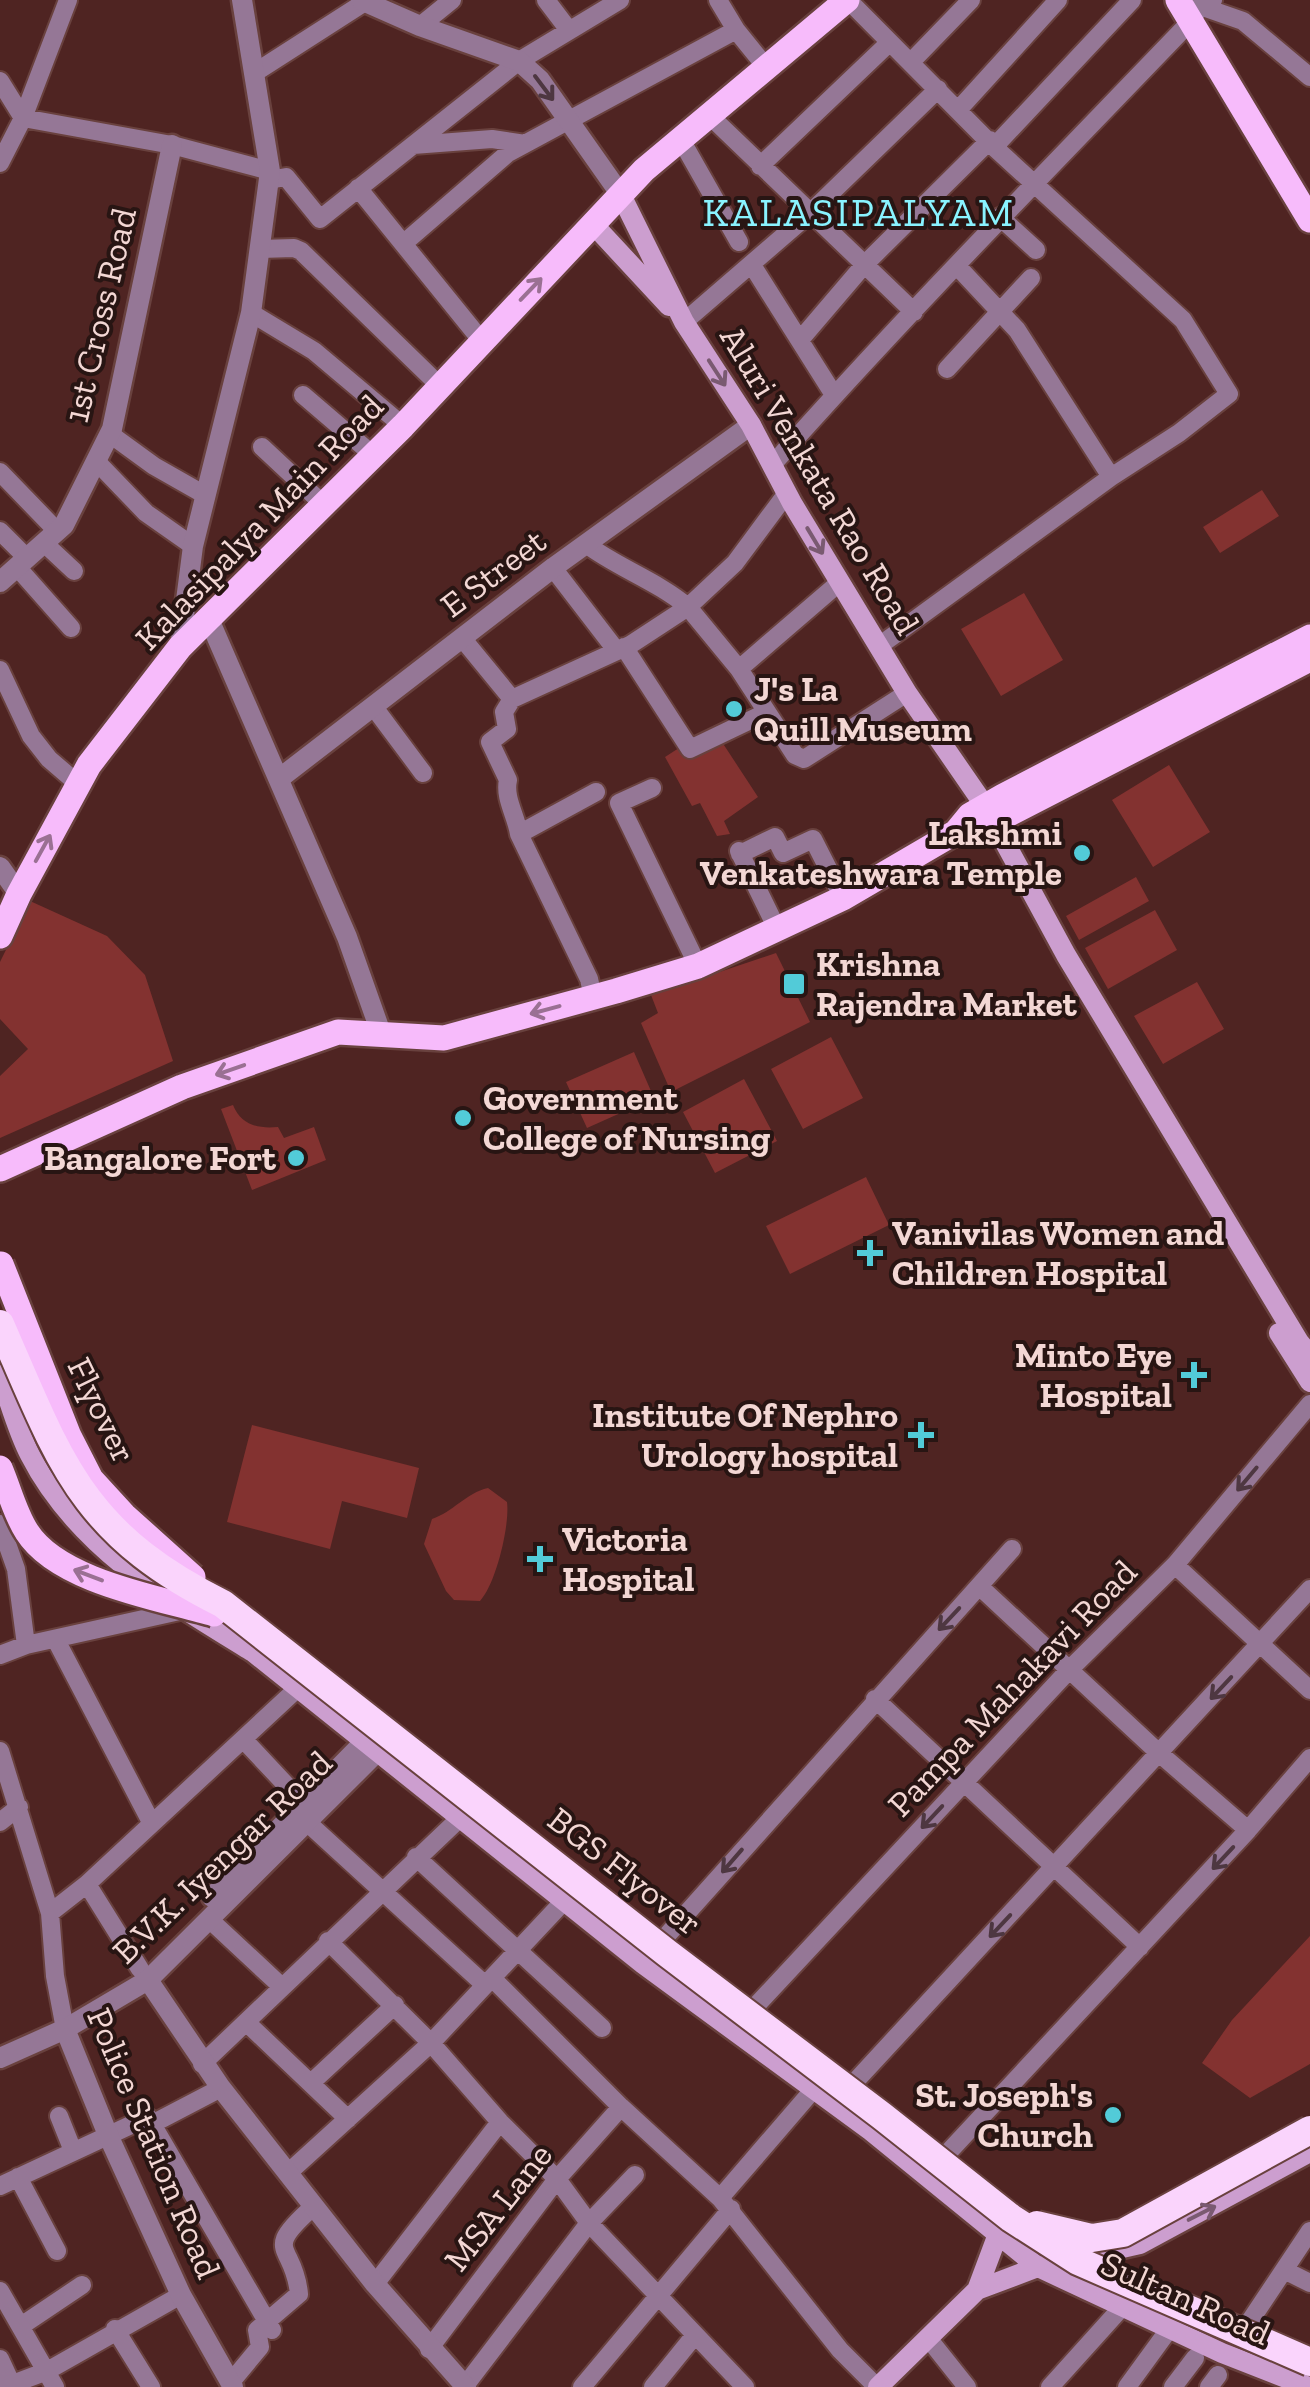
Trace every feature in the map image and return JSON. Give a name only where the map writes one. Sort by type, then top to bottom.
[{"type":"highway","name":"BGS Flyover","points":[[0,1324],[53,1445],[92,1507],[138,1553],[219,1609],[882,2116],[1004,2226],[1310,2359]]},
{"type":"highway","name":"BGS Flyover","points":[[0,1350],[59,1480],[98,1532],[129,1558],[219,1609],[601,1920],[1000,2231],[1070,2274],[1310,2378]]},
{"type":"highway","points":[[1004,2226],[1079,2237],[1102,2238],[1123,2233],[1310,2130]]},
{"type":"main road","name":"Kalasipalya Main Road","points":[[0,936],[89,765],[180,647],[403,426],[593,224],[680,138],[840,2]]},
{"type":"main road","points":[[1196,6],[1310,187]]},
{"type":"main road","points":[[1196,6],[1310,220]]},
{"type":"main road","name":"Aluri Venkata Rao Road","points":[[621,196],[684,322],[750,425],[907,694],[983,811],[1298,1342],[1310,1355]]},
{"type":"main road","points":[[593,224],[684,322]]},
{"type":"main road","points":[[983,811],[1310,637]]},
{"type":"main road","points":[[0,1169],[182,1086],[338,1032],[444,1038],[698,966],[844,898],[956,832],[970,815],[1310,659]]},
{"type":"main road","points":[[983,811],[1033,922],[1310,1382]]},
{"type":"main road","name":"Flyover","points":[[1,1262],[69,1436],[92,1479],[219,1609]]},
{"type":"main road","points":[[0,1293],[61,1439],[87,1488],[140,1540],[210,1582],[1006,2209],[1079,2256],[1310,2359]]},
{"type":"main road","name":"Sultan Road","points":[[0,1376],[29,1454],[60,1506],[112,1557],[184,1610],[253,1652],[643,1964],[1004,2226],[1038,2267],[1222,2353],[1308,2387]]},
{"type":"main road","points":[[0,1468],[26,1532],[44,1552],[81,1574],[219,1609]]},
{"type":"main road","points":[[977,2290],[1038,2267],[1140,2244],[1310,2152]]},
{"type":"main road","points":[[877,2387],[977,2290],[1004,2226]]},
{"type":"main road","points":[[1119,2305],[1123,2276],[1140,2244]]},
{"type":"street","points":[[0,163],[23,118],[68,0]]},
{"type":"street","points":[[180,647],[193,546],[252,313],[269,176],[242,0]]},
{"type":"street","points":[[420,26],[452,0]]},
{"type":"street","points":[[546,0],[568,28]]},
{"type":"street","points":[[1,87],[23,118],[172,146],[269,176],[286,177],[320,218],[519,61],[598,5],[620,0]]},
{"type":"street","points":[[718,0],[766,68]]},
{"type":"street","points":[[958,109],[1058,0]]},
{"type":"street","points":[[800,340],[864,265],[992,144],[1132,0]]},
{"type":"street","points":[[256,72],[363,1],[519,61],[540,80],[621,196]]},
{"type":"street","points":[[910,62],[967,1]]},
{"type":"street","points":[[840,2],[910,62],[992,144],[1183,320],[1229,394],[878,646]]},
{"type":"street","points":[[773,464],[958,267],[1000,216],[1036,184],[1196,6],[1243,21],[1310,78]]},
{"type":"street","points":[[404,243],[494,164],[736,30]]},
{"type":"street","points":[[760,166],[889,43]]},
{"type":"street","points":[[684,322],[809,214],[938,88]]},
{"type":"street","points":[[708,114],[914,312]]},
{"type":"street","points":[[680,138],[739,242]]},
{"type":"street","points":[[413,144],[492,139],[526,144]]},
{"type":"street","name":"1st Cross Road","points":[[0,582],[64,525],[110,434],[172,146]]},
{"type":"street","points":[[358,188],[482,340]]},
{"type":"street","points":[[1000,216],[1036,250]]},
{"type":"street","points":[[260,249],[301,251],[440,386]]},
{"type":"street","points":[[752,265],[834,395]]},
{"type":"street","points":[[958,267],[1016,330],[1111,477]]},
{"type":"street","points":[[946,369],[1032,278]]},
{"type":"street","points":[[252,313],[314,351],[403,426]]},
{"type":"street","points":[[303,395],[373,455]]},
{"type":"street","name":"E Street","points":[[280,778],[553,568],[750,425]]},
{"type":"street","points":[[110,434],[154,466],[205,495]]},
{"type":"street","points":[[262,447],[323,504]]},
{"type":"street","points":[[96,460],[146,513],[193,546]]},
{"type":"street","points":[[0,472],[74,571]]},
{"type":"street","points":[[593,997],[589,979],[519,834],[505,791],[508,780],[490,742],[507,728],[504,712],[512,699],[620,649],[688,607],[735,564],[788,493]]},
{"type":"street","points":[[0,531],[70,628]]},
{"type":"street","points":[[586,544],[606,559],[668,590],[688,607],[739,669],[795,754],[804,759],[907,694]]},
{"type":"street","points":[[553,568],[620,649],[690,750],[767,712]]},
{"type":"street","points":[[739,669],[840,582]]},
{"type":"street","points":[[208,617],[347,936],[381,1033]]},
{"type":"street","points":[[462,638],[512,699]]},
{"type":"street","points":[[0,670],[31,736],[49,759],[78,784]]},
{"type":"street","points":[[374,706],[423,773]]},
{"type":"street","points":[[652,788],[620,803],[698,966]]},
{"type":"street","points":[[519,834],[596,792]]},
{"type":"street","points":[[778,931],[739,853],[775,837],[783,853],[813,839],[844,898]]},
{"type":"street","points":[[0,867],[19,894]]},
{"type":"street","name":"Pampa Mahakavi Road","points":[[753,2009],[1070,1669],[1175,1565],[1310,1404]]},
{"type":"street","points":[[0,1524],[16,1569],[26,1644]]},
{"type":"street","points":[[643,1964],[1012,1549]]},
{"type":"street","points":[[1175,1565],[1310,1690]]},
{"type":"street","points":[[979,1586],[1248,1830]]},
{"type":"street","points":[[852,2085],[1310,1590]]},
{"type":"street","points":[[0,1656],[26,1644],[184,1610]]},
{"type":"street","points":[[56,1640],[151,1822]]},
{"type":"street","points":[[50,1913],[87,1884],[299,1688]]},
{"type":"street","points":[[875,1699],[1140,1946]]},
{"type":"street","name":"B.V.K. Iyengar Road","points":[[144,1975],[392,1723]]},
{"type":"street","points":[[243,1739],[302,1812],[381,1890],[489,1982],[726,2204],[840,2350],[877,2387]]},
{"type":"street","name":"Police Station Road","points":[[0,1751],[50,1913],[64,2023],[108,2135],[181,2295],[232,2385]]},
{"type":"street","points":[[943,2158],[1310,1760]]},
{"type":"street","points":[[0,1822],[20,1807]]},
{"type":"street","name":"B.V.K. Iyengar Road","points":[[0,2058],[144,1975],[209,1919],[302,1812]]},
{"type":"street","points":[[202,2064],[460,1818]]},
{"type":"street","points":[[416,1858],[602,2028]]},
{"type":"street","points":[[87,1884],[220,2088],[376,2284],[465,2387],[590,2223],[634,2175]]},
{"type":"street","points":[[288,2173],[431,2043],[564,1900]]},
{"type":"street","points":[[209,1919],[281,1986]]},
{"type":"street","points":[[328,1941],[431,2043],[500,2122],[558,2180],[590,2223],[656,2296],[745,2387]]},
{"type":"street","points":[[312,2082],[395,2005]]},
{"type":"street","points":[[246,2022],[348,2119]]},
{"type":"street","name":"B.V.K. Iyengar Road","points":[[0,2044],[64,2023]]},
{"type":"street","points":[[152,2124],[220,2088]]},
{"type":"street","points":[[582,2387],[814,2090]]},
{"type":"street","name":"MSA Lane","points":[[430,2349],[558,2180],[621,2107]]},
{"type":"street","points":[[59,2116],[73,2152]]},
{"type":"street","points":[[57,2251],[7,2178],[148,2117],[269,2327]]},
{"type":"street","points":[[376,2284],[500,2122]]},
{"type":"street","points":[[232,2385],[260,2346],[257,2330],[269,2327],[299,2294],[282,2243],[289,2228],[314,2206]]},
{"type":"street","points":[[1244,2330],[1310,2231]]},
{"type":"street","points":[[1284,2270],[1310,2283]]},
{"type":"street","points":[[21,2326],[82,2285]]},
{"type":"street","points":[[0,2292],[51,2379]]},
{"type":"street","points":[[0,2359],[10,2386],[51,2379],[115,2330],[181,2295]]},
{"type":"street","points":[[1050,2387],[1119,2305]]},
{"type":"street","points":[[1127,2387],[1170,2328]]},
{"type":"street","points":[[115,2330],[151,2387]]},
{"type":"street","points":[[652,2387],[695,2335]]},
{"type":"street","points":[[928,2338],[967,2387]]},
{"type":"street","points":[[1173,2387],[1195,2358]]},
{"type":"shaded area","points":[[1262,490],[1279,516],[1220,553],[1203,527]]},
{"type":"shaded area","points":[[1024,593],[1063,660],[1001,696],[961,629]]},
{"type":"shaded area","points":[[720,739],[758,797],[724,821],[730,834],[717,836],[700,803],[692,806],[665,757],[682,746]]},
{"type":"shaded area","points":[[1169,765],[1210,832],[1153,867],[1112,800]]},
{"type":"shaded area","points":[[1136,877],[1149,901],[1079,940],[1066,916]]},
{"type":"shaded area","points":[[30,901],[107,936],[145,975],[173,1061],[0,1138],[0,1076],[28,1049],[0,1019],[0,962]]},
{"type":"shaded area","points":[[1155,910],[1177,950],[1108,989],[1085,948]]},
{"type":"shaded area","points":[[776,953],[810,1022],[671,1092],[641,1023],[658,1013],[651,995]]},
{"type":"shaded area","points":[[1197,982],[1224,1029],[1163,1064],[1134,1016]]},
{"type":"shaded area","points":[[831,1037],[863,1098],[803,1129],[771,1069]]},
{"type":"shaded area","points":[[634,1052],[654,1098],[587,1128],[566,1082]]},
{"type":"shaded area","points":[[744,1079],[777,1141],[715,1173],[683,1112]]},
{"type":"shaded area","points":[[233,1105],[245,1121],[278,1127],[284,1138],[314,1127],[326,1160],[252,1190],[221,1109]]},
{"type":"shaded area","points":[[866,1177],[889,1225],[790,1274],[766,1226]]},
{"type":"shaded area","points":[[252,1425],[419,1468],[407,1518],[342,1501],[330,1549],[227,1522]]},
{"type":"shaded area","points":[[488,1488],[507,1502],[501,1554],[480,1601],[454,1600],[424,1544],[432,1519]]},
{"type":"shaded area","points":[[1310,1936],[1310,2064],[1250,2098],[1202,2063],[1232,2020]]},
{"type":"place","name":"J's La Quill Museum","points":[[734,709]]},
{"type":"place","name":"Lakshmi Venkateshwara Temple","points":[[1082,853]]},
{"type":"place","name":"Krishna Rajendra Market","points":[[794,984]]},
{"type":"place","name":"Government College of Nursing","points":[[463,1118]]},
{"type":"place","name":"Bangalore Fort","points":[[296,1158]]},
{"type":"place","name":"Vanivilas Women and Children Hospital","points":[[870,1253]]},
{"type":"place","name":"Minto Eye Hospital","points":[[1194,1375]]},
{"type":"place","name":"Institute Of Nephro Urology hospital","points":[[921,1435]]},
{"type":"place","name":"Victoria Hospital","points":[[540,1559]]},
{"type":"place","name":"St. Joseph's Church","points":[[1113,2115]]},
{"type":"district","name":"KALASIPALYAM","points":[[859,212]]}]
